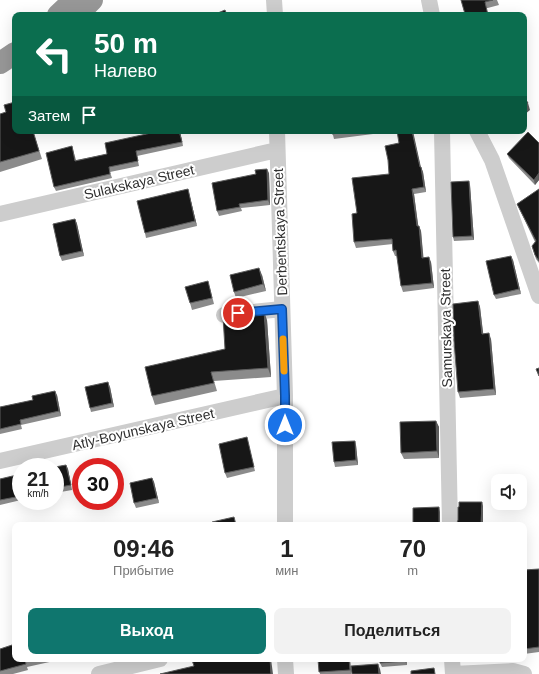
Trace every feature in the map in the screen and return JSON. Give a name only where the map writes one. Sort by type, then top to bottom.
[{"type":"highway","points":[[61,12],[74,0]]},
{"type":"highway","points":[[79,12],[92,0]]},
{"type":"highway","points":[[0,63],[12,55]]},
{"type":"highway","points":[[0,77],[12,71]]},
{"type":"street","points":[[274,0],[275,12]]},
{"type":"street","points":[[429,0],[431,12]]},
{"type":"street","name":"Derbentskaya Street","points":[[277,134],[285,396],[285,522]]},
{"type":"street","name":"Samurskaya Street","points":[[442,134],[450,522]]},
{"type":"street","points":[[479,134],[492,160],[539,296]]},
{"type":"street","name":"Sulakskaya Street","points":[[0,214],[277,150]]},
{"type":"street","points":[[224,315],[282,309]]},
{"type":"street","name":"Atly-Boyunskaya Street","points":[[0,461],[285,396]]},
{"type":"street","points":[[99,674],[148,662]]},
{"type":"street","points":[[285,662],[286,674]]},
{"type":"street","points":[[452,662],[452,674],[513,671],[524,674]]},
{"type":"building","points":[[461,0],[493,0],[485,2],[487,12],[464,12]]},
{"type":"building","points":[[12,103],[12,134],[34,134],[39,151],[0,162],[0,114],[6,112],[4,105]]},
{"type":"building","points":[[528,132],[539,143],[539,173],[534,180],[507,154]]},
{"type":"building","points":[[146,134],[180,134],[182,142],[136,151],[138,161],[109,167],[110,174],[54,187],[46,153],[72,146],[75,161],[107,154],[105,143]]},
{"type":"building","points":[[398,134],[413,134],[421,167],[424,187],[412,189],[417,226],[419,226],[422,258],[429,257],[432,283],[401,286],[396,250],[393,251],[392,239],[354,242],[352,214],[357,213],[352,178],[389,174],[385,146],[399,143]]},
{"type":"building","points":[[267,169],[268,200],[239,204],[240,207],[217,211],[212,183],[256,174],[255,170]]},
{"type":"building","points":[[469,181],[472,236],[453,237],[451,182]]},
{"type":"building","points":[[188,189],[195,221],[145,233],[137,201]]},
{"type":"building","points":[[539,189],[539,261],[532,246],[536,241],[517,204]]},
{"type":"building","points":[[75,219],[82,251],[60,256],[53,224]]},
{"type":"building","points":[[511,256],[519,289],[494,295],[486,261]]},
{"type":"building","points":[[259,268],[263,284],[234,292],[230,275]]},
{"type":"building","points":[[208,281],[212,298],[190,303],[185,287]]},
{"type":"building","points":[[478,301],[482,334],[489,333],[494,389],[458,392],[453,304]]},
{"type":"building","points":[[264,311],[268,368],[211,372],[214,383],[152,396],[145,367],[225,349],[223,316]]},
{"type":"building","points":[[539,368],[539,376],[536,369]]},
{"type":"building","points":[[108,382],[112,403],[90,408],[85,387]]},
{"type":"building","points":[[55,391],[59,411],[20,420],[21,424],[0,429],[0,407],[33,400],[32,396]]},
{"type":"building","points":[[436,421],[437,451],[401,453],[400,422]]},
{"type":"building","points":[[247,437],[254,467],[225,473],[219,444]]},
{"type":"building","points":[[355,441],[356,460],[334,462],[332,442]]},
{"type":"building","points":[[64,465],[66,465],[71,485],[64,486]]},
{"type":"building","points":[[12,476],[12,498],[0,500],[0,479]]},
{"type":"building","points":[[152,478],[157,498],[134,503],[130,483]]},
{"type":"building","points":[[459,502],[482,502],[481,522],[457,522]]},
{"type":"building","points":[[439,507],[439,522],[413,522],[413,508]]},
{"type":"building","points":[[234,517],[235,522],[212,522]]},
{"type":"building","points":[[539,569],[539,647],[527,649],[527,570]]},
{"type":"building","points":[[12,645],[12,662],[26,662],[26,664],[0,671],[0,649]]},
{"type":"building","points":[[193,662],[270,662],[271,674],[160,674],[194,666]]},
{"type":"building","points":[[318,662],[349,662],[350,670],[319,672]]},
{"type":"building","points":[[378,664],[379,674],[352,674],[351,666]]},
{"type":"building","points":[[434,668],[435,674],[411,674],[411,671]]},
{"type":"slow traffic","points":[[283,339],[284,371]]},
{"type":"route","points":[[238,313],[282,309],[285,425]]}]
